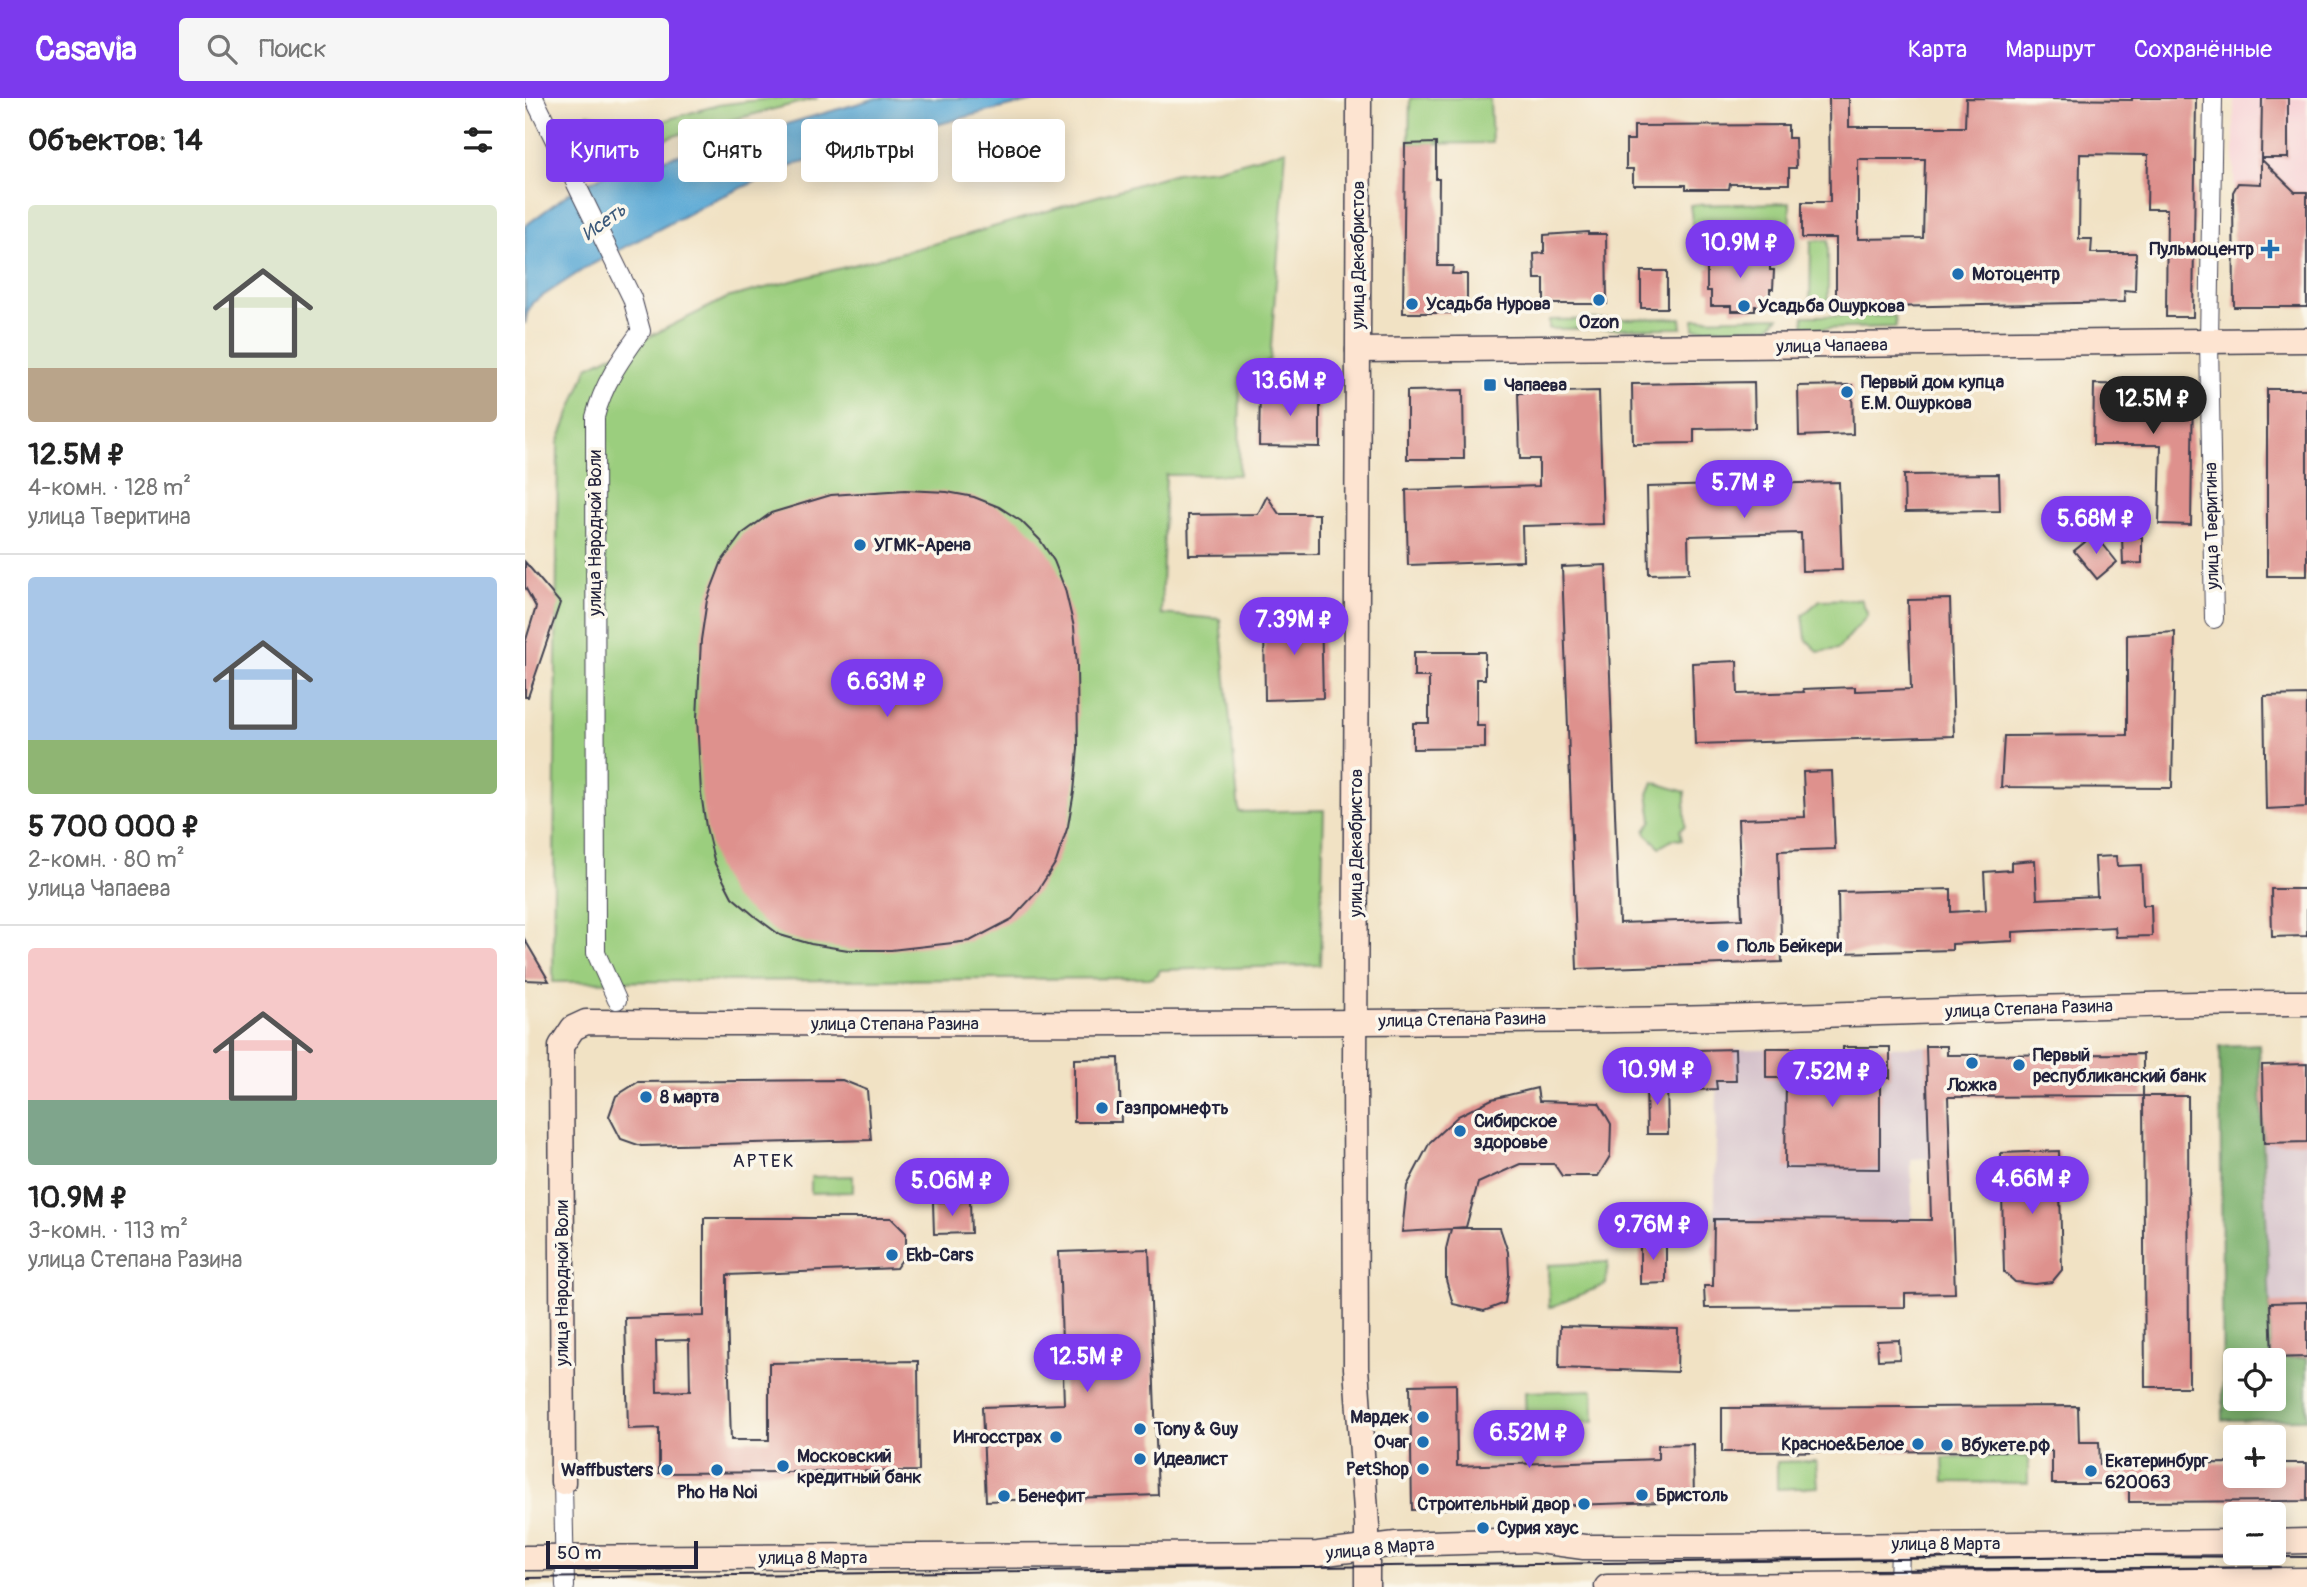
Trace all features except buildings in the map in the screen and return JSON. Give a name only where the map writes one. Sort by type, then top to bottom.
[{"type":"main road","name":"улица Декабристов","points":[[1359,98],[1356,1368],[1367,1587]]},
{"type":"main road","name":"улица Чапаева","points":[[1357,351],[2307,340]]},
{"type":"main road","name":"улица Степана Разина","points":[[617,1011],[1037,1024],[1614,1020],[2307,1003]]},
{"type":"main road","name":"улица Народной Воли","points":[[563,1482],[561,1046],[573,1028],[617,1011]]},
{"type":"main road","name":"улица 8 Марта","points":[[525,1559],[1318,1554],[1396,1544],[1532,1540],[1584,1547],[2223,1542]]},
{"type":"main road","points":[[2286,1542],[2307,1541]]},
{"type":"main road","points":[[1608,1587],[2307,1580]]},
{"type":"street","name":"улица Народной Воли","points":[[534,98],[632,298],[641,331],[611,374],[600,397],[595,417],[596,953],[617,1011]]},
{"type":"street","name":"улица Тверитина","points":[[2213,98],[2209,341],[2214,619]]},
{"type":"street","name":"улица Народной Воли","points":[[563,1482],[565,1587]]},
{"type":"street","points":[[1899,1585],[1900,1545]]},
{"type":"shaded area","name":"Пульмоцентр","points":[[2234,98],[2307,98],[2307,307],[2234,307]]},
{"type":"shaded area","points":[[1947,1046],[1950,1148],[1929,1158],[1911,1159],[1913,1239],[1714,1242],[1717,1090],[1696,1090],[1695,1050]]},
{"type":"shaded area","points":[[2307,1063],[2307,1358],[2286,1358],[2286,1348],[2272,1348],[2262,1065]]},
{"type":"green space","points":[[776,98],[818,98],[735,119],[678,119],[678,135],[664,139],[664,121],[718,105]]},
{"type":"green space","points":[[1410,98],[1490,98],[1492,143],[1409,144]]},
{"type":"green space","points":[[588,114],[612,119],[582,119]]},
{"type":"green space","name":"УГМК-Арена","points":[[1286,150],[1270,360],[1240,376],[1239,475],[1166,475],[1161,614],[1220,619],[1239,812],[1324,810],[1320,965],[1160,970],[1152,978],[553,982],[558,443],[588,367],[727,298],[956,238],[1176,173],[1216,169]]},
{"type":"green space","points":[[1790,203],[1790,236],[1694,236],[1690,205]]},
{"type":"green space","points":[[1828,240],[1828,308],[1810,307],[1811,241]]},
{"type":"green space","points":[[1804,316],[1895,316],[1896,327],[1803,329]]},
{"type":"green space","points":[[1779,317],[1770,327],[1694,329],[1694,319]]},
{"type":"green space","points":[[1681,318],[1682,328],[1549,329],[1549,320]]},
{"type":"green space","points":[[1861,599],[1868,615],[1838,649],[1818,652],[1806,639],[1803,615],[1820,600]]},
{"type":"green space","points":[[1653,782],[1685,792],[1685,826],[1680,830],[1682,840],[1674,839],[1660,847],[1645,831],[1652,820],[1648,794]]},
{"type":"green space","points":[[2259,1044],[2272,1348],[2223,1348],[2223,1411],[2286,1411],[2286,1358],[2307,1358],[2307,1419],[2223,1420],[2220,1046]]},
{"type":"green space","points":[[853,1176],[853,1192],[811,1193],[811,1177]]},
{"type":"green space","points":[[1608,1262],[1606,1284],[1549,1308],[1548,1265]]},
{"type":"green space","points":[[1593,1390],[1594,1422],[1526,1425],[1525,1392]]},
{"type":"green space","points":[[2028,1456],[2028,1483],[1944,1482],[1943,1458]]},
{"type":"green space","points":[[1816,1461],[1818,1487],[1777,1489],[1777,1462]]},
{"type":"water","points":[[877,98],[1046,98],[938,125],[938,119],[804,119]]},
{"type":"water","points":[[801,120],[801,162],[787,168],[787,124]]},
{"type":"water","name":"Исеть","points":[[678,155],[678,182],[755,182],[716,199],[587,267],[532,303],[525,324],[525,226],[569,193],[590,182],[664,182],[664,159]]},
{"type":"tram line","points":[[525,1578],[2111,1556],[2307,1557]]},
{"type":"tram line","points":[[1871,1570],[2280,1567]]},
{"type":"place","name":"Пульмоцентр","points":[[2270,249]]},
{"type":"place","name":"Мотоцентр","points":[[1958,274]]},
{"type":"place","name":"Ozon","points":[[1599,300]]},
{"type":"place","name":"Усадьба Нурова","points":[[1412,304]]},
{"type":"place","name":"Усадьба Ошуркова","points":[[1744,306]]},
{"type":"place","name":"Чапаева","points":[[1490,385]]},
{"type":"place","name":"Первый дом купца Е.М. Ошуркова","points":[[1847,392]]},
{"type":"place","name":"УГМК-Арена","points":[[860,545]]},
{"type":"place","name":"Поль Бейкери","points":[[1723,946]]},
{"type":"place","name":"Ложка","points":[[1972,1063]]},
{"type":"place","name":"Первый республиканский банк","points":[[2019,1065]]},
{"type":"place","name":"8 марта","points":[[646,1097]]},
{"type":"place","name":"Газпромнефть","points":[[1102,1108]]},
{"type":"place","name":"Сибирское здоровье","points":[[1460,1131]]},
{"type":"place","name":"Ekb-Cars","points":[[892,1255]]},
{"type":"place","name":"Мардек","points":[[1423,1417]]},
{"type":"place","name":"Tony & Guy","points":[[1140,1429]]},
{"type":"place","name":"Ингосстрах","points":[[1056,1437]]},
{"type":"place","name":"Очаг","points":[[1423,1442]]},
{"type":"place","name":"Красное&Белое","points":[[1918,1444]]},
{"type":"place","name":"Вбукете.рф","points":[[1947,1445]]},
{"type":"place","name":"Идеалист","points":[[1140,1459]]},
{"type":"place","name":"Московский кредитный банк","points":[[783,1466]]},
{"type":"place","name":"PetShop","points":[[1423,1469]]},
{"type":"place","name":"Waffbusters","points":[[667,1470]]},
{"type":"place","name":"Pho Ha Noi","points":[[717,1470]]},
{"type":"place","name":"Екатеринбург 620063","points":[[2091,1471]]},
{"type":"place","name":"Бристоль","points":[[1642,1495]]},
{"type":"place","name":"Бенефит","points":[[1004,1496]]},
{"type":"place","name":"Строительный двор","points":[[1584,1504]]},
{"type":"place","name":"Сурия хаус","points":[[1483,1528]]},
{"type":"district","name":"АРТЕК","points":[[764,1161]]}]
